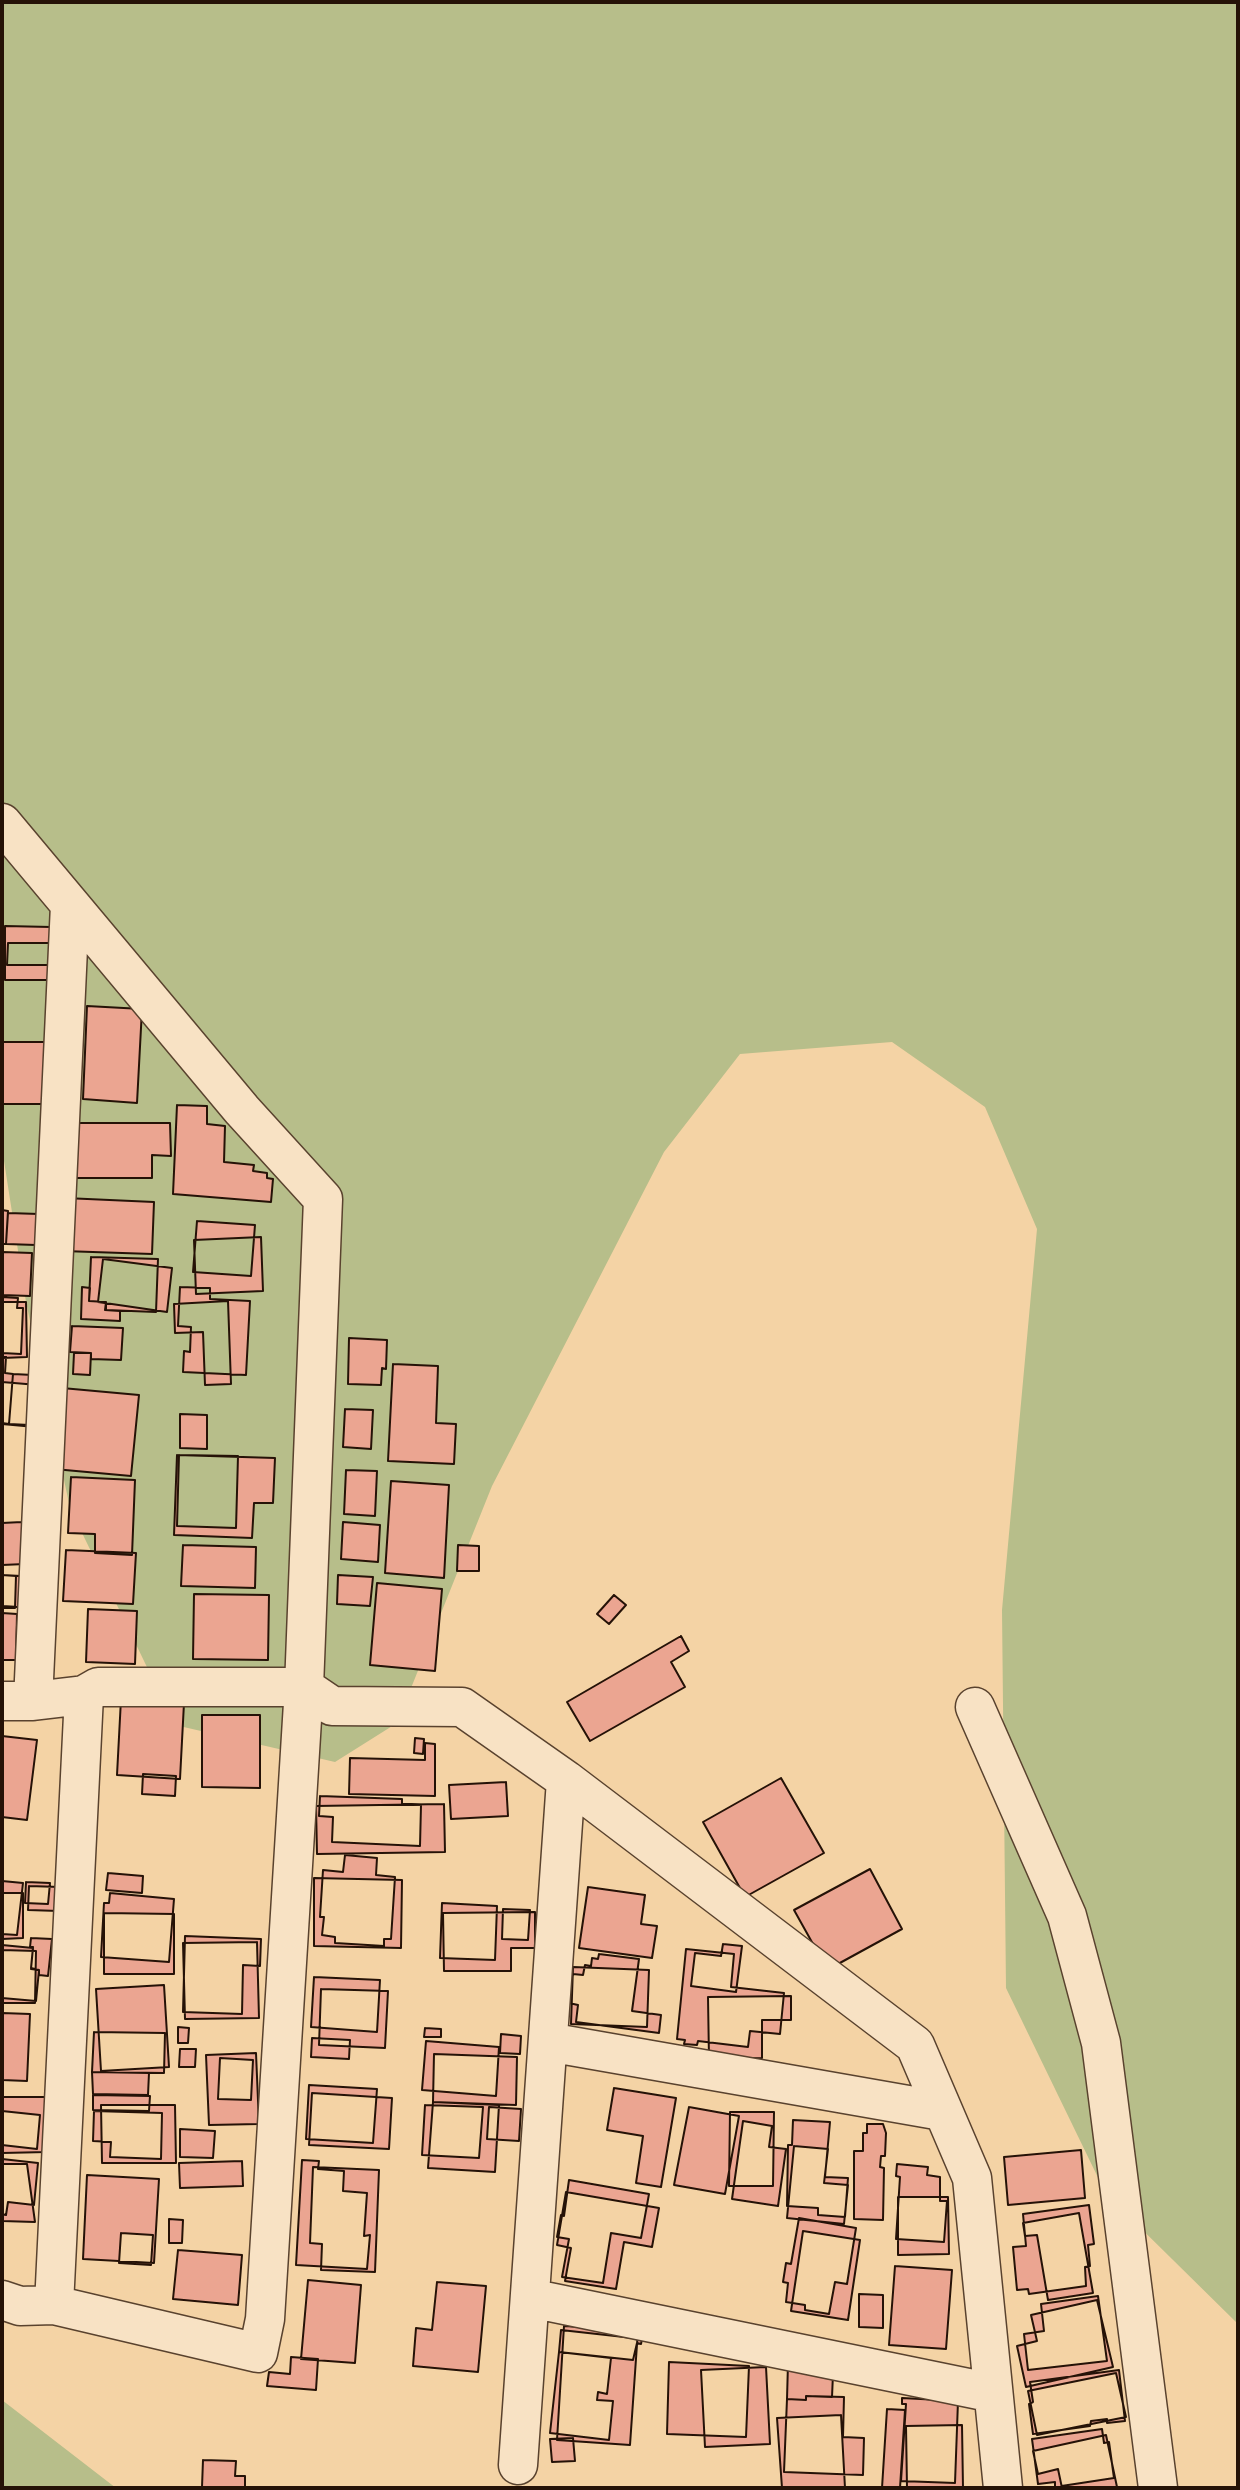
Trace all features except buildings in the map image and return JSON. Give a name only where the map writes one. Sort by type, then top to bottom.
[{"type":"street","points":[[2,822],[242,1110],[323,1199],[304,1686],[265,2319],[258,2353],[54,2305],[20,2306],[2,2300]]},
{"type":"street","points":[[70,905],[17,1701],[84,1695],[98,1687],[304,1686],[332,1706],[462,1707],[566,1780],[915,2045],[972,2178],[1003,2488]]},
{"type":"street","points":[[54,2305],[84,1695]]},
{"type":"street","points":[[975,1707],[1067,1916],[1101,2043],[1158,2488]]},
{"type":"street","points":[[518,2465],[566,1780]]},
{"type":"street","points":[[548,2042],[943,2111]]},
{"type":"street","points":[[530,2298],[993,2393]]},
{"type":"green space","points":[[2,2],[1238,2],[1238,2324],[1106,2194],[1006,1988],[1002,1610],[1037,1229],[985,1107],[892,1042],[740,1054],[664,1152],[492,1486],[397,1723],[335,1762],[175,1725],[70,1508],[26,1302],[2,1148]]},
{"type":"green space","points":[[2,2400],[116,2488],[2,2488]]}]
